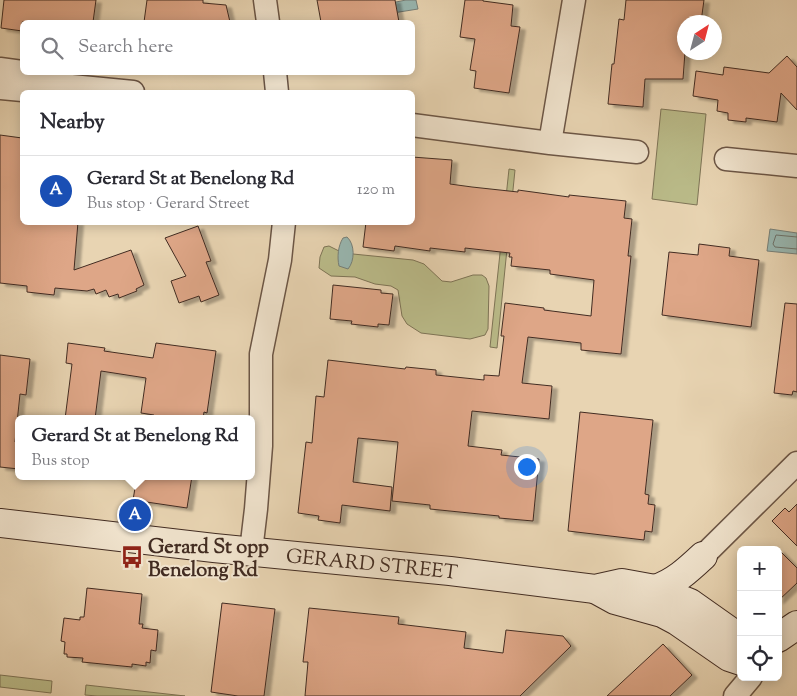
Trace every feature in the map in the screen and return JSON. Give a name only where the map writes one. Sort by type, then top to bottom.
[{"type":"main road","name":"GERARD STREET","points":[[0,523],[251,552],[450,571],[595,589],[622,583],[655,589],[690,603],[737,636]]},
{"type":"main road","points":[[655,589],[666,586],[703,556]]},
{"type":"main road","name":"GERARD STREET","points":[[595,589],[615,600],[662,613],[678,621],[729,657],[737,660]]},
{"type":"main road","points":[[781,636],[797,625]]},
{"type":"main road","points":[[782,655],[797,648]]},
{"type":"street","points":[[264,0],[268,20]]},
{"type":"street","points":[[550,143],[574,0]]},
{"type":"street","points":[[0,69],[20,72]]},
{"type":"street","points":[[38,75],[60,85]]},
{"type":"street","points":[[275,75],[277,90]]},
{"type":"street","points":[[38,90],[60,85],[112,90]]},
{"type":"street","points":[[0,88],[23,90]]},
{"type":"street","points":[[415,125],[637,152]]},
{"type":"street","points":[[726,159],[797,166]]},
{"type":"street","points":[[251,552],[261,446],[260,354],[280,260],[284,225]]},
{"type":"street","points":[[703,556],[797,463]]},
{"type":"street","points":[[735,696],[748,681]]},
{"type":"green space","points":[[661,109],[706,114],[697,205],[652,199]]},
{"type":"green space","points":[[509,169],[515,170],[497,348],[490,347]]},
{"type":"green space","points":[[329,246],[343,253],[413,260],[424,264],[442,281],[451,282],[473,275],[482,275],[486,278],[489,286],[488,329],[485,335],[470,339],[421,333],[407,324],[402,316],[398,290],[391,286],[375,284],[355,277],[331,276],[319,268],[320,257],[324,247]]},
{"type":"green space","points":[[0,675],[52,681],[51,693],[0,687]]},
{"type":"green space","points":[[86,685],[185,696],[85,695]]},
{"type":"water","points":[[416,0],[418,9],[393,13],[391,3]]},
{"type":"water","points":[[770,229],[797,233],[797,254],[767,251]]},
{"type":"water","points":[[347,237],[353,248],[352,262],[348,269],[339,266],[338,259],[341,241]]},
{"type":"building","points":[[4,0],[96,0],[93,20],[20,20],[20,31],[1,28]]},
{"type":"building","points":[[147,0],[203,0],[203,3],[226,5],[230,20],[144,20]]},
{"type":"building","points":[[317,0],[395,0],[399,20],[321,20]]},
{"type":"building","points":[[465,0],[483,0],[513,5],[511,26],[520,27],[509,93],[474,88],[476,71],[470,70],[475,39],[460,37]]},
{"type":"building","points":[[626,0],[704,0],[702,15],[677,15],[677,60],[684,60],[683,79],[645,79],[643,107],[608,104],[619,19],[624,20]]},
{"type":"building","points":[[787,56],[797,67],[797,110],[781,93],[777,122],[746,118],[746,122],[728,120],[728,113],[717,111],[718,100],[693,96],[696,71],[723,75],[724,67],[769,73]]},
{"type":"building","points":[[0,135],[20,138],[20,225],[78,225],[74,270],[131,250],[144,285],[136,289],[137,291],[119,298],[118,294],[109,297],[106,290],[96,294],[94,289],[87,291],[55,288],[54,295],[27,292],[27,286],[0,283]]},
{"type":"building","points":[[415,157],[452,160],[450,184],[626,201],[624,218],[632,219],[628,256],[631,256],[621,354],[581,350],[581,343],[528,337],[522,383],[552,386],[549,419],[472,411],[468,446],[502,450],[501,455],[539,459],[533,521],[430,509],[430,505],[392,501],[398,442],[358,438],[353,482],[392,487],[390,511],[342,505],[340,523],[318,520],[319,516],[298,513],[306,442],[312,443],[316,396],[324,397],[328,360],[405,369],[406,367],[436,370],[436,375],[484,380],[484,375],[499,376],[504,336],[501,336],[505,303],[591,316],[594,280],[550,274],[550,270],[511,266],[512,257],[509,257],[510,253],[465,248],[465,252],[430,248],[430,251],[395,246],[394,251],[363,247],[366,225],[415,225]]},
{"type":"building","points":[[198,226],[211,261],[206,262],[219,295],[201,302],[199,296],[179,303],[171,281],[186,276],[165,238]]},
{"type":"building","points":[[699,244],[730,248],[729,256],[759,260],[751,327],[662,315],[669,252],[698,255]]},
{"type":"building","points":[[333,285],[381,290],[381,293],[393,294],[389,325],[378,324],[378,327],[351,324],[352,321],[330,319]]},
{"type":"building","points":[[785,303],[797,304],[797,392],[793,391],[792,395],[774,393]]},
{"type":"building","points":[[68,343],[105,348],[104,351],[153,358],[156,343],[216,351],[207,413],[204,412],[204,415],[154,415],[141,413],[146,378],[101,371],[96,415],[66,415],[72,364],[66,363]]},
{"type":"building","points":[[0,355],[30,359],[26,395],[20,394],[18,415],[15,415],[15,469],[0,467]]},
{"type":"building","points":[[580,412],[653,420],[645,494],[649,495],[648,504],[655,505],[652,532],[645,531],[644,540],[568,531]]},
{"type":"building","points":[[136,480],[191,480],[187,508],[133,500]]},
{"type":"building","points":[[797,504],[797,546],[772,521],[785,508],[789,512]]},
{"type":"building","points":[[782,553],[797,568],[797,583],[782,597]]},
{"type":"building","points":[[87,588],[142,594],[139,624],[143,624],[142,628],[158,630],[156,651],[151,650],[150,663],[146,662],[146,666],[132,664],[132,667],[82,662],[83,658],[67,657],[67,654],[64,654],[65,642],[61,641],[64,618],[80,620],[80,617],[84,617]]},
{"type":"building","points":[[222,603],[275,609],[264,696],[238,696],[211,692]]},
{"type":"building","points":[[309,608],[399,617],[398,624],[466,632],[464,648],[503,653],[506,630],[563,636],[571,646],[520,696],[305,696],[308,662],[303,662]]},
{"type":"building","points":[[663,644],[692,675],[670,696],[607,696]]},
{"type":"place","name":"Gerard St at Benelong Rd","points":[[135,515]]},
{"type":"place","name":"Gerard St opp Benelong Rd","points":[[132,557]]}]
